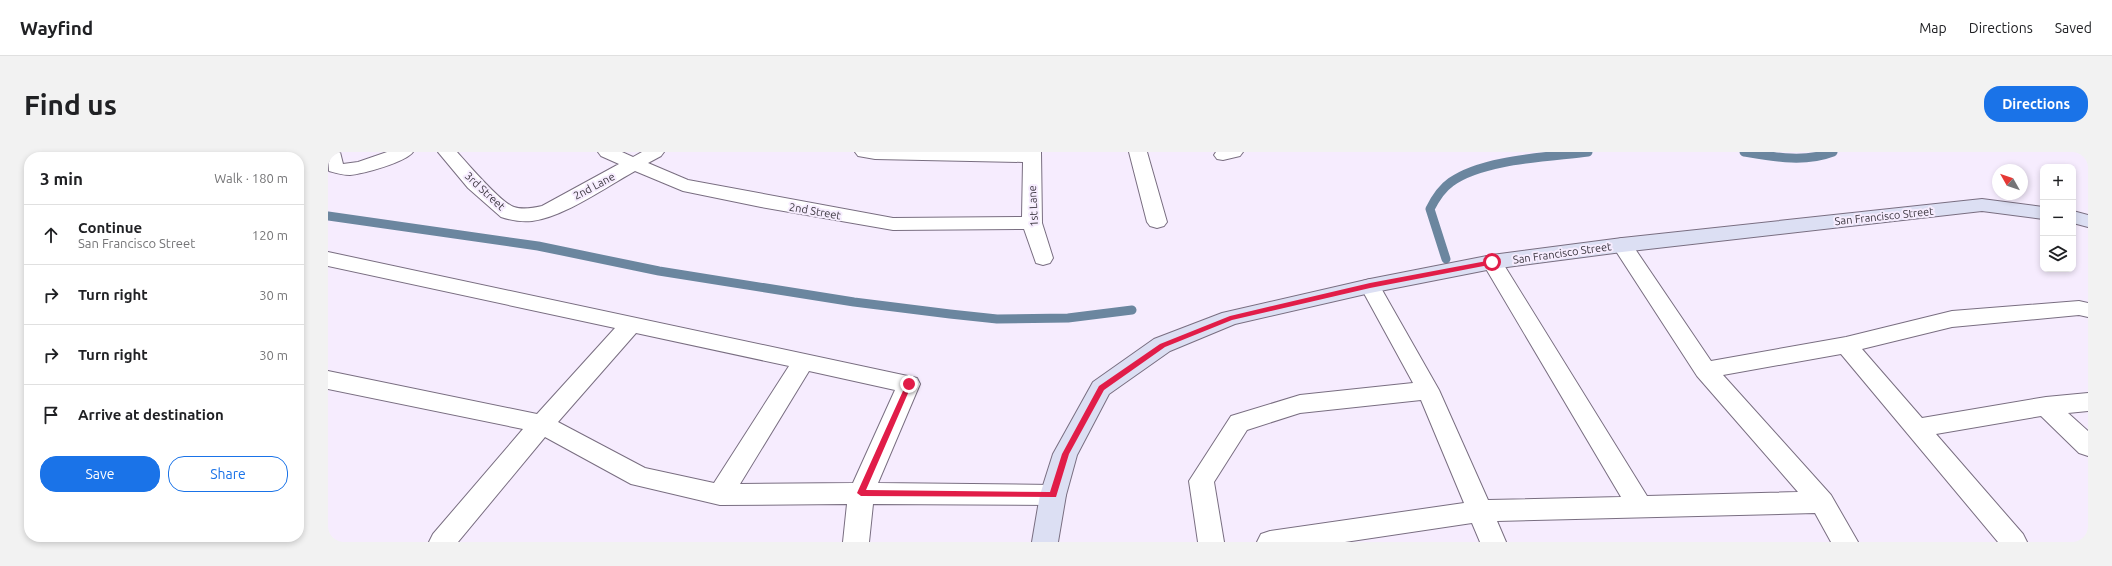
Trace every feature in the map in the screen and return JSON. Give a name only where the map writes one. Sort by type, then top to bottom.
[{"type":"street","points":[[331,152],[335,167],[340,170],[350,170],[404,152]]},
{"type":"street","name":"3rd Street","points":[[447,152],[475,184],[508,212],[531,215]]},
{"type":"street","name":"2nd Street","points":[[607,152],[683,185],[761,201],[893,224],[1032,224]]},
{"type":"street","name":"2nd Lane","points":[[531,215],[548,211],[634,165],[655,152]]},
{"type":"street","points":[[864,152],[875,154],[1032,154]]},
{"type":"street","points":[[1138,152],[1157,222]]},
{"type":"street","name":"1st Lane","points":[[1032,154],[1032,224],[1043,258]]},
{"type":"street","name":"San Francisco Street","points":[[1045,542],[1053,495],[1065,454],[1102,388],[1162,346],[1230,318],[1370,286],[1492,262],[1622,245],[1982,205],[2040,213]]},
{"type":"street","points":[[2076,217],[2088,221]]},
{"type":"street","points":[[1622,245],[1705,370],[1822,502],[1845,542]]},
{"type":"street","points":[[328,259],[909,384],[861,493],[856,542]]},
{"type":"street","points":[[1492,262],[1640,506]]},
{"type":"street","points":[[1370,286],[1428,390],[1493,542]]},
{"type":"street","points":[[1705,370],[1846,345],[1952,319],[2079,308],[2088,310]]},
{"type":"street","points":[[442,542],[542,424],[632,324]]},
{"type":"street","points":[[1846,345],[2014,542]]},
{"type":"street","points":[[720,495],[804,361]]},
{"type":"street","points":[[328,380],[542,424],[640,477],[720,495],[861,493],[1053,495]]},
{"type":"street","points":[[1211,542],[1201,481],[1239,423],[1300,404],[1428,390]]},
{"type":"street","points":[[1917,428],[2046,406],[2088,402]]},
{"type":"street","points":[[2046,406],[2088,446]]},
{"type":"street","points":[[1270,542],[1480,511],[1822,502]]},
{"type":"waterway","points":[[1446,259],[1430,209],[1439,194],[1451,182],[1464,174],[1480,168],[1498,164],[1517,160],[1588,152]]},
{"type":"waterway","points":[[1744,152],[1789,158],[1811,157],[1833,152]]},
{"type":"waterway","points":[[328,216],[538,246],[659,271],[854,302],[950,314],[997,319],[1068,318],[1132,310]]},
{"type":"route","points":[[909,384],[861,493],[1053,495],[1065,454],[1102,388],[1162,346],[1230,318],[1370,286],[1492,262]]}]
